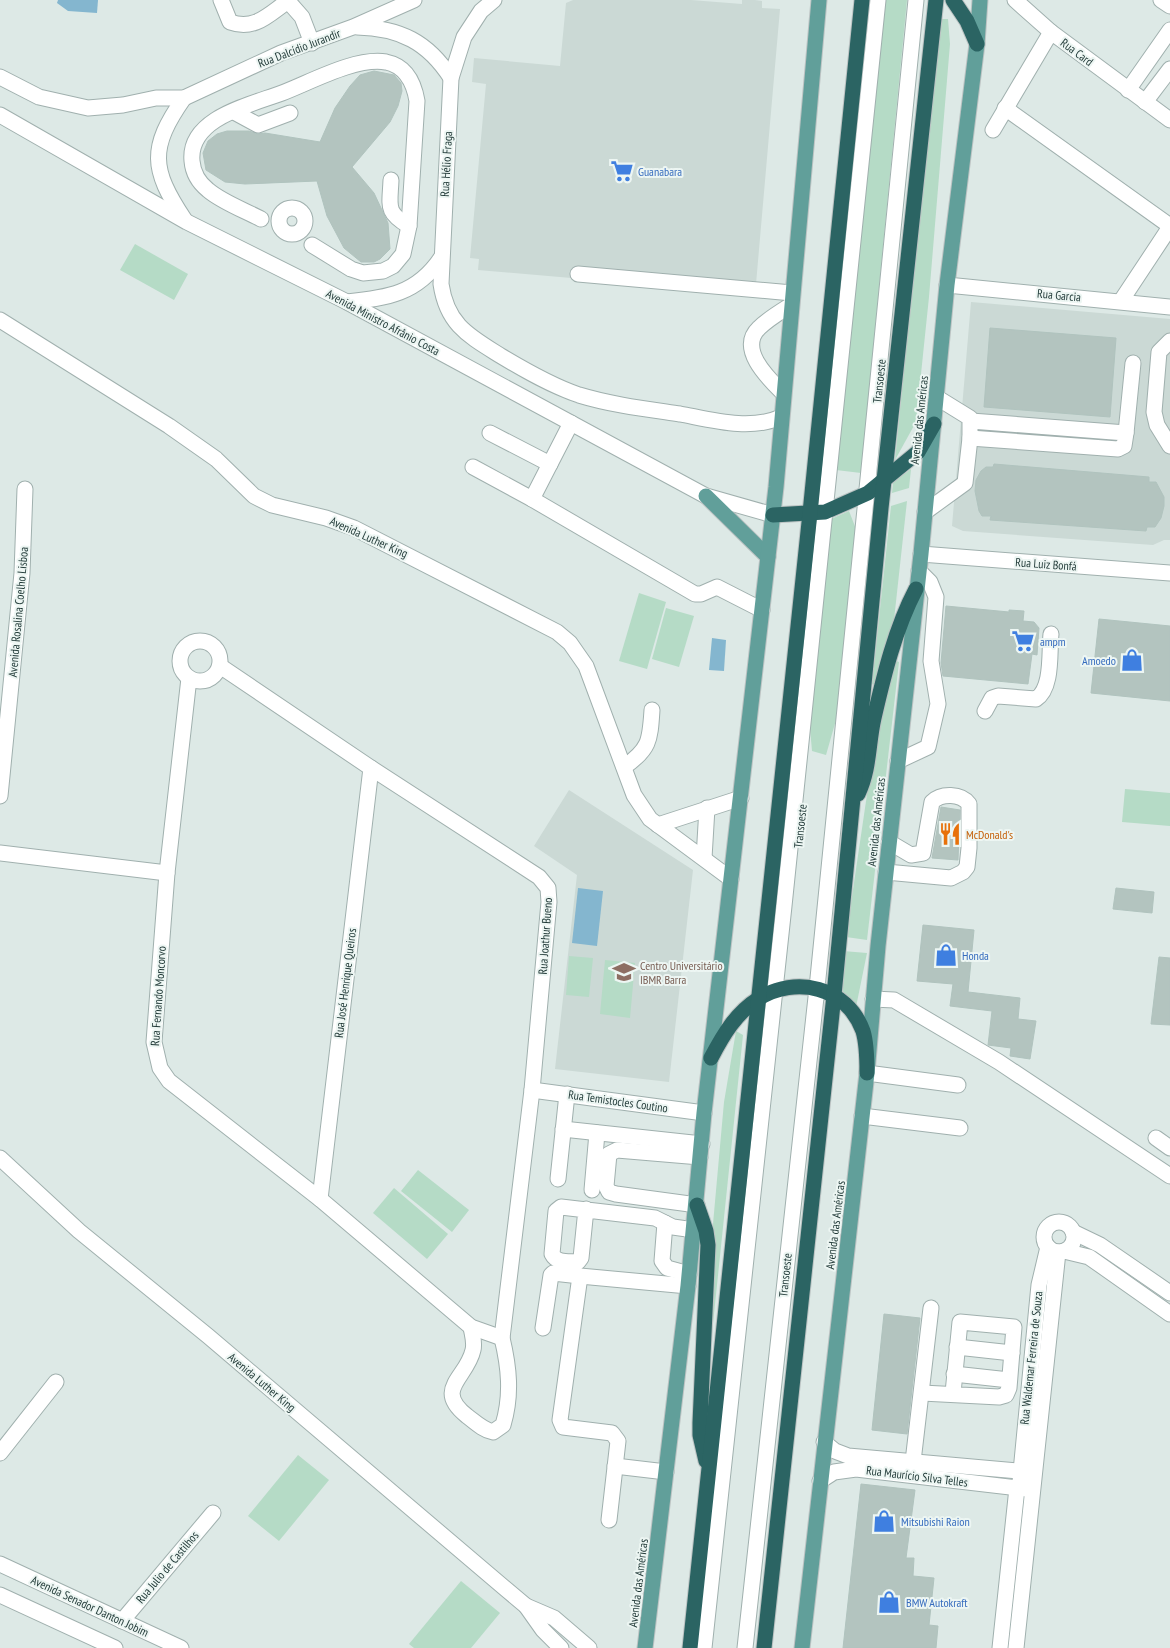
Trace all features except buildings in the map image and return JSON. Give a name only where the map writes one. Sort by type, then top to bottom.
[{"type":"highway","points":[[690,1648],[759,999],[818,512],[862,0]]},
{"type":"highway","name":"Avenida das Américas","points":[[764,1648],[834,995],[885,481],[936,0]]},
{"type":"highway","points":[[953,0],[959,7],[977,44]]},
{"type":"highway","points":[[773,515],[818,512],[868,493],[885,481],[918,452],[934,424]]},
{"type":"highway","points":[[852,806],[868,767],[874,719],[902,615],[916,590]]},
{"type":"highway","points":[[711,1058],[725,1031],[745,1010],[759,999],[790,986],[817,988],[834,995],[852,1010],[863,1031],[866,1044],[867,1073]]},
{"type":"highway","points":[[697,1205],[706,1231],[708,1245],[700,1423],[703,1452],[709,1468]]},
{"type":"main road","name":"Avenida das Américas","points":[[646,1648],[697,1205],[704,1113],[773,515],[819,0]]},
{"type":"main road","name":"Avenida das Américas","points":[[802,1648],[867,1073],[889,842],[926,512],[947,285],[977,44],[980,0]]},
{"type":"main road","points":[[706,496],[768,557]]},
{"type":"street","points":[[221,0],[230,22],[240,26],[254,25],[288,0],[302,17],[312,43]]},
{"type":"street","name":"Rua Dalcídio Jurandir","points":[[184,98],[281,54],[353,27],[414,0]]},
{"type":"street","points":[[451,78],[464,37],[481,11],[494,0]]},
{"type":"street","name":"Transoeste","points":[[704,1648],[784,906],[793,893],[795,882],[807,759],[806,753],[801,746],[818,512],[878,0]]},
{"type":"street","name":"Transoeste","points":[[745,1648],[817,988],[825,901],[822,886],[829,814],[834,771],[839,761],[868,493],[916,0]]},
{"type":"street","points":[[1015,0],[1051,32]]},
{"type":"street","points":[[1161,0],[1170,6]]},
{"type":"street","points":[[353,27],[378,28],[409,38],[434,54],[451,78]]},
{"type":"street","points":[[1128,90],[1170,30]]},
{"type":"street","name":"Rua Card","points":[[992,130],[1051,32],[1170,120]]},
{"type":"street","points":[[370,61],[388,62],[402,68],[414,84],[418,101],[409,226],[403,254],[393,266],[383,271],[363,273],[351,269],[294,234],[286,233],[280,221],[261,219],[209,191],[194,174],[191,152],[196,139],[209,123],[348,67],[370,61]]},
{"type":"street","points":[[1146,102],[1170,69]]},
{"type":"street","points":[[0,77],[38,97],[88,108],[123,105],[156,98],[184,98]]},
{"type":"street","name":"Rua Hélio Fraga","points":[[441,258],[451,78]]},
{"type":"street","points":[[184,98],[169,120],[161,138],[159,155],[160,173],[165,190],[187,222]]},
{"type":"street","points":[[1005,108],[1170,226],[1121,301]]},
{"type":"street","points":[[234,112],[258,125],[290,113]]},
{"type":"street","name":"Avenida Ministro Afrânio Costa","points":[[0,115],[187,222],[347,302],[706,496],[773,515]]},
{"type":"street","points":[[391,180],[390,210],[394,217],[409,226]]},
{"type":"street","points":[[280,221],[287,209],[295,208],[302,214],[312,245]]},
{"type":"street","points":[[294,234],[301,230],[305,222]]},
{"type":"street","points":[[347,302],[396,294],[414,286],[431,272],[441,258]]},
{"type":"street","points":[[441,258],[442,295],[447,310],[456,324],[468,335],[554,385],[609,403],[724,422],[765,423],[781,417]]},
{"type":"street","points":[[578,274],[791,299]]},
{"type":"street","name":"Rua Garcia","points":[[947,285],[1170,306]]},
{"type":"street","points":[[783,394],[756,363],[752,351],[753,339],[757,329],[791,299]]},
{"type":"street","name":"Avenida Luther King","points":[[0,320],[169,426],[216,459],[254,496],[272,505],[326,518],[354,528],[557,632],[570,643],[586,666],[634,795],[642,809],[658,825],[731,879]]},
{"type":"street","points":[[1170,341],[1159,352],[1154,412],[1157,425],[1170,446]]},
{"type":"street","points":[[970,438],[1115,450],[1124,446],[1133,363]]},
{"type":"street","points":[[926,512],[964,483],[970,438],[971,421],[969,416],[936,398]]},
{"type":"street","points":[[971,421],[1126,433]]},
{"type":"street","points":[[532,499],[571,423]]},
{"type":"street","points":[[490,433],[550,464]]},
{"type":"street","points":[[473,467],[532,499],[695,594],[718,587],[762,610]]},
{"type":"street","name":"Avenida Rosalina Coelho Lisboa","points":[[0,796],[22,573],[25,489]]},
{"type":"street","name":"Rua Luiz Bonfá","points":[[921,554],[1170,573]]},
{"type":"street","points":[[898,761],[928,747],[938,704],[931,662],[936,596],[930,582],[919,571]]},
{"type":"street","points":[[985,711],[992,698],[998,696],[1036,699],[1040,696],[1047,679],[1051,634]]},
{"type":"street","name":"Rua Fernando Moncorvo","points":[[220,666],[218,653],[210,644],[199,641],[187,646],[180,656],[181,669],[189,678],[167,873],[154,1042],[160,1068],[169,1081],[320,1199],[471,1327],[502,1338]]},
{"type":"street","points":[[189,678],[195,681],[208,680],[220,666]]},
{"type":"street","name":"Rua Joathur Bueno","points":[[220,666],[545,883],[549,893],[549,902],[532,1090],[502,1338]]},
{"type":"street","points":[[624,767],[638,757],[648,745],[652,710]]},
{"type":"street","name":"Rua José Henrique Queiros","points":[[320,1199],[371,768]]},
{"type":"street","points":[[886,872],[951,878],[963,872],[966,867],[969,848],[969,804],[961,797],[943,796],[937,797],[932,802],[923,853],[911,855],[889,842]]},
{"type":"street","points":[[658,825],[741,798]]},
{"type":"street","points":[[704,858],[706,808]]},
{"type":"street","points":[[0,853],[167,873]]},
{"type":"street","points":[[873,999],[894,1000],[1040,1088],[1170,1176]]},
{"type":"street","points":[[867,1073],[958,1085]]},
{"type":"street","name":"Rua Temistocles Coutino","points":[[532,1090],[704,1113]]},
{"type":"street","points":[[558,1179],[567,1094]]},
{"type":"street","points":[[862,1116],[960,1128]]},
{"type":"street","points":[[563,1129],[701,1151]]},
{"type":"street","points":[[592,1190],[597,1133]]},
{"type":"street","points":[[1156,1138],[1170,1148]]},
{"type":"street","points":[[697,1205],[616,1194],[608,1192],[606,1186],[609,1154],[611,1152],[617,1150],[701,1151]]},
{"type":"street","name":"Avenida Luther King","points":[[0,1158],[79,1231],[208,1336],[526,1606],[543,1630],[561,1648]]},
{"type":"street","points":[[586,1209],[655,1218],[665,1223],[694,1230]]},
{"type":"street","name":"Rua Waldemar Ferreira de Souza","points":[[1036,1473],[1057,1250],[1044,1236],[1049,1225],[1055,1222],[1066,1223],[1073,1232],[1100,1245],[1170,1293]]},
{"type":"street","points":[[665,1223],[662,1261],[667,1268],[688,1280]]},
{"type":"street","name":"Rua Waldemar Ferreira de Souza","points":[[1019,1470],[1039,1285],[1057,1250],[1072,1243],[1073,1232]]},
{"type":"street","points":[[1057,1250],[1088,1257],[1170,1314]]},
{"type":"street","points":[[543,1328],[549,1278],[554,1273],[580,1276],[688,1280]]},
{"type":"street","points":[[580,1276],[560,1420],[563,1427],[612,1433],[616,1436],[618,1441],[609,1520]]},
{"type":"street","points":[[911,1476],[931,1308]]},
{"type":"street","points":[[922,1393],[953,1393],[999,1397],[1006,1395],[1015,1330],[1011,1325],[962,1320],[959,1325],[953,1393]]},
{"type":"street","points":[[471,1327],[473,1349],[455,1381],[452,1395],[456,1408],[481,1427],[493,1432],[503,1425],[510,1387],[508,1365],[502,1338]]},
{"type":"street","points":[[957,1347],[1012,1353]]},
{"type":"street","points":[[1030,1366],[1046,1368]]},
{"type":"street","points":[[954,1374],[1009,1380]]},
{"type":"street","points":[[0,1453],[56,1382]]},
{"type":"street","name":"Rua Maurício Silva Telles","points":[[824,1442],[835,1451],[848,1456],[1036,1473]]},
{"type":"street","points":[[615,1466],[666,1472]]},
{"type":"street","name":"Rua Maurício Silva Telles","points":[[820,1481],[834,1472],[845,1470],[1034,1489]]},
{"type":"street","points":[[1016,1648],[1014,1596],[1019,1470]]},
{"type":"street","points":[[1000,1648],[1014,1596],[1036,1473]]},
{"type":"street","name":"Rua Julio de Castilhos","points":[[122,1621],[213,1513]]},
{"type":"street","name":"Avenida Senador Danton Jobim","points":[[0,1564],[181,1648]]},
{"type":"street","points":[[16,1571],[1,1595],[115,1648]]},
{"type":"street","name":"Avenida Luther King","points":[[526,1606],[554,1618],[583,1646]]},
{"type":"shaded area","name":"Guanabara","points":[[573,0],[691,0],[742,4],[742,0],[755,0],[762,1],[762,8],[780,9],[756,284],[766,295],[478,270],[479,259],[470,258],[486,84],[472,82],[474,58],[560,66],[566,3]]},
{"type":"shaded area","points":[[971,302],[1170,319],[1170,540],[1164,540],[1153,545],[963,531],[952,526]]},
{"type":"shaded area","name":"Centro Universitário IBMR Barra","points":[[569,790],[693,870],[669,1082],[555,1069],[577,875],[534,846]]},
{"type":"green space","points":[[882,0],[907,0],[861,473],[836,470]]},
{"type":"green space","points":[[939,19],[948,19],[950,44],[929,297],[916,422],[895,460]]},
{"type":"green space","points":[[135,244],[188,274],[174,300],[120,270]]},
{"type":"green space","points":[[911,469],[909,488],[892,493],[893,482]]},
{"type":"green space","points":[[907,501],[893,629],[878,686],[872,684],[891,506]]},
{"type":"green space","points":[[849,511],[856,529],[838,713],[826,755],[812,751],[809,717],[829,520]]},
{"type":"green space","points":[[639,593],[666,602],[647,669],[619,661]]},
{"type":"green space","points":[[666,608],[694,616],[679,667],[652,659]]},
{"type":"green space","points":[[894,660],[899,662],[867,940],[846,937],[879,713]]},
{"type":"green space","points":[[1125,789],[1170,793],[1170,826],[1122,822]]},
{"type":"green space","points":[[843,951],[867,953],[856,1007],[839,993]]},
{"type":"green space","points":[[569,956],[593,958],[589,997],[566,995]]},
{"type":"green space","points":[[605,960],[635,963],[630,1018],[600,1014]]},
{"type":"green space","points":[[736,1031],[743,1035],[709,1362],[711,1246],[724,1102]]},
{"type":"green space","points":[[418,1170],[469,1210],[452,1232],[401,1191]]},
{"type":"green space","points":[[394,1188],[448,1234],[427,1259],[373,1213]]},
{"type":"green space","points":[[298,1455],[329,1480],[279,1541],[248,1516]]},
{"type":"green space","points":[[461,1581],[500,1613],[471,1648],[414,1648],[409,1644]]},
{"type":"water","points":[[58,0],[98,0],[97,13],[68,11],[57,3]]},
{"type":"water","points":[[712,638],[726,640],[724,671],[709,670]]},
{"type":"water","points":[[578,888],[603,891],[597,946],[572,943]]},
{"type":"place","name":"Guanabara","points":[[622,171]]},
{"type":"place","name":"ampm","points":[[1023,641]]},
{"type":"place","name":"Amoedo","points":[[1132,660]]},
{"type":"place","name":"McDonald's","points":[[950,834]]},
{"type":"place","name":"Honda","points":[[946,955]]},
{"type":"place","name":"Centro Universitário IBMR Barra","points":[[624,972]]},
{"type":"place","name":"Mitsubishi Raion","points":[[884,1521]]},
{"type":"place","name":"BMW Autokraft","points":[[889,1602]]}]
